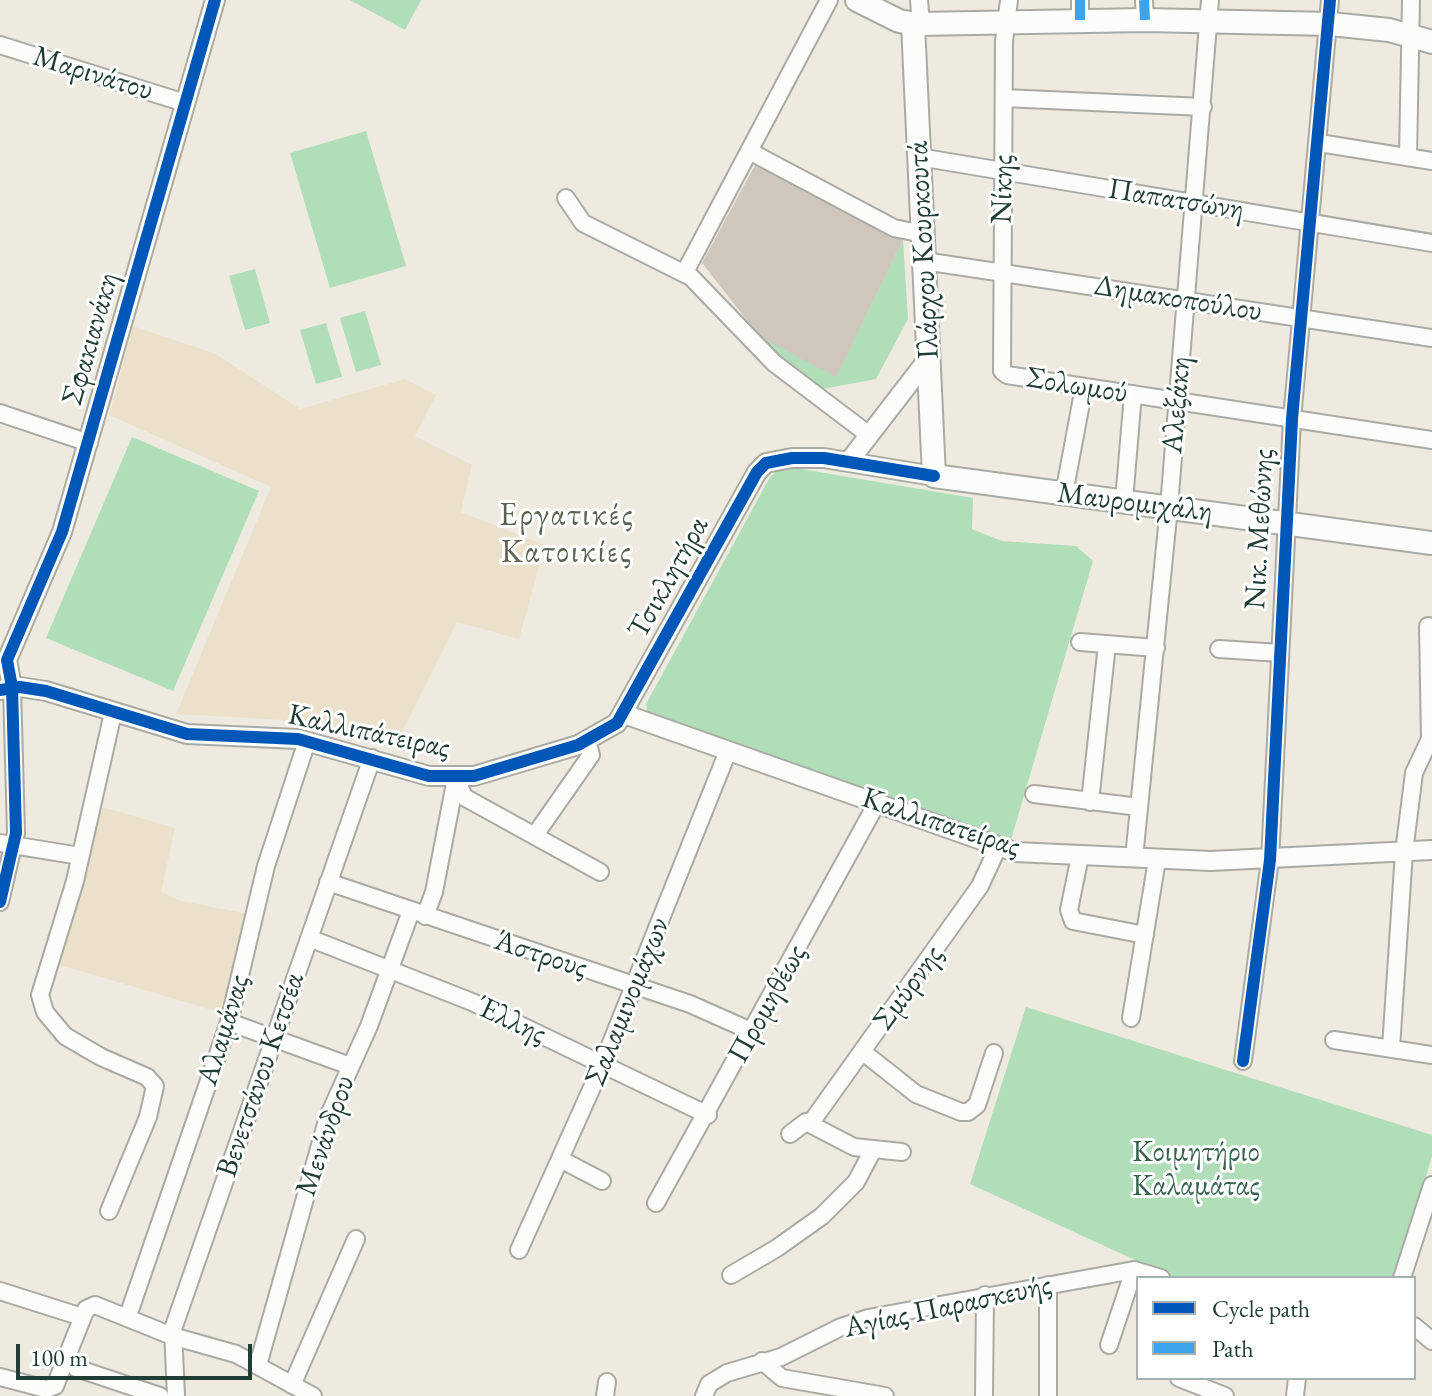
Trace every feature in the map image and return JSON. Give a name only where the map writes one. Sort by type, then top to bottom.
[{"type":"main road","points":[[857,0],[899,21],[917,24],[1007,11],[1210,10],[1330,24],[1421,39]]},
{"type":"main road","name":"Ιλάρχου Κουρκουτά","points":[[917,24],[919,157],[934,476]]},
{"type":"main road","name":"Μαυρομιχάλη","points":[[934,476],[1432,543]]},
{"type":"street","name":"Σφακιανάκη","points":[[6,688],[7,660],[54,554],[89,443],[215,0]]},
{"type":"street","points":[[685,272],[829,0]]},
{"type":"street","points":[[917,24],[919,0]]},
{"type":"street","name":"Νικ. Μεθώνης","points":[[1243,1061],[1270,860],[1292,419],[1330,0]]},
{"type":"street","points":[[1408,157],[1421,39],[1411,0]]},
{"type":"street","name":"Αλεξάκη","points":[[1134,858],[1169,507],[1210,10]]},
{"type":"street","name":"Νίκης","points":[[1007,11],[1001,368],[1007,375]]},
{"type":"street","name":"Μαρινάτου","points":[[0,45],[185,103]]},
{"type":"street","points":[[1004,98],[1203,107]]},
{"type":"street","points":[[1319,143],[1432,161]]},
{"type":"street","points":[[749,151],[894,228],[923,234]]},
{"type":"street","name":"Παπατσώνη","points":[[919,157],[1432,243]]},
{"type":"street","points":[[566,198],[583,223],[685,272],[774,363],[869,435]]},
{"type":"street","name":"Δημακοπούλου","points":[[924,261],[1432,338]]},
{"type":"street","points":[[928,359],[850,460],[934,476]]},
{"type":"street","name":"Σολωμού","points":[[1007,375],[1432,440]]},
{"type":"street","points":[[1064,494],[1084,387]]},
{"type":"street","points":[[1124,501],[1133,394]]},
{"type":"street","points":[[0,413],[89,443]]},
{"type":"street","name":"Τσικλητήρα","points":[[624,714],[761,468],[770,461],[792,458],[850,460]]},
{"type":"street","points":[[1391,1048],[1404,852],[1414,773],[1430,741],[1428,626]]},
{"type":"street","points":[[1080,642],[1156,648]]},
{"type":"street","points":[[1090,802],[1107,644]]},
{"type":"street","points":[[1219,649],[1280,653]]},
{"type":"street","points":[[0,902],[7,844],[6,688]]},
{"type":"street","name":"Καλλιπάτειρας","points":[[6,688],[55,693],[187,734],[307,741],[429,776],[456,778],[498,769],[587,741],[612,728],[624,714]]},
{"type":"street","points":[[109,1211],[148,1117],[155,1086],[147,1077],[101,1057],[65,1036],[50,1020],[41,1003],[45,972],[80,856],[113,713]]},
{"type":"street","name":"Καλλιπατείρας","points":[[624,714],[998,847],[1157,860],[1270,860]]},
{"type":"street","name":"Αλαμάνας","points":[[128,1316],[229,1022],[266,866],[307,741]]},
{"type":"street","points":[[535,835],[591,755],[587,741]]},
{"type":"street","name":"Σαλαμινομάχων","points":[[519,1250],[603,1063],[728,751]]},
{"type":"street","name":"Βενετσάνου Κετσέα","points":[[176,1396],[172,1336],[372,758]]},
{"type":"street","points":[[456,778],[464,797],[600,872]]},
{"type":"street","name":"Μενάνδρου","points":[[258,1365],[319,1144],[390,970],[418,914],[434,892],[456,778]]},
{"type":"street","points":[[1034,794],[1139,807]]},
{"type":"street","name":"Προμηθέως","points":[[656,1203],[708,1115],[877,803]]},
{"type":"street","points":[[7,844],[80,856]]},
{"type":"street","name":"Σμύρνης","points":[[810,1124],[980,886],[998,847]]},
{"type":"street","points":[[1270,860],[1432,850]]},
{"type":"street","points":[[1080,856],[1069,910],[1073,921],[1145,935]]},
{"type":"street","points":[[1131,1018],[1157,860]]},
{"type":"street","name":"Άστρους","points":[[328,882],[715,1013],[753,1032]]},
{"type":"street","name":"Έλλης","points":[[309,938],[482,1006],[708,1115]]},
{"type":"street","points":[[229,1022],[350,1066]]},
{"type":"street","points":[[1334,1040],[1432,1055]]},
{"type":"street","points":[[863,1052],[916,1094],[961,1112],[977,1105],[994,1053]]},
{"type":"street","points":[[790,1134],[802,1123],[810,1124],[844,1143],[873,1150],[902,1152]]},
{"type":"street","points":[[731,1275],[784,1244],[831,1208],[860,1177],[873,1150]]},
{"type":"street","points":[[562,1160],[602,1181]]},
{"type":"street","points":[[1403,1276],[1432,1185]]},
{"type":"street","points":[[292,1385],[356,1239]]},
{"type":"street","points":[[1109,1345],[1134,1270]]},
{"type":"street","name":"Αγίας Παρασκευής","points":[[704,1396],[709,1384],[721,1376],[798,1350],[851,1323],[985,1295],[1134,1270],[1154,1276]]},
{"type":"street","points":[[1048,1285],[1048,1396]]},
{"type":"street","points":[[0,1291],[82,1317]]},
{"type":"street","points":[[984,1396],[985,1295]]},
{"type":"street","points":[[0,1377],[46,1389],[55,1386],[82,1317],[86,1309],[95,1305],[172,1336],[236,1354],[313,1396]]},
{"type":"street","points":[[1416,1328],[1432,1341]]},
{"type":"street","points":[[762,1361],[782,1378],[885,1396]]},
{"type":"street","points":[[76,1368],[160,1396]]},
{"type":"street","points":[[1184,1383],[1225,1396]]},
{"type":"shaded area","points":[[133,326],[216,354],[300,409],[405,379],[436,395],[415,436],[472,465],[461,512],[545,545],[519,639],[457,622],[395,746],[282,720],[176,714],[271,487],[109,415]]},
{"type":"shaded area","points":[[99,806],[175,828],[161,892],[181,901],[249,914],[225,1014],[57,964]]},
{"type":"green space","points":[[350,0],[421,0],[405,30]]},
{"type":"green space","points":[[366,131],[406,266],[330,288],[290,153]]},
{"type":"green space","points":[[903,240],[908,319],[876,379],[817,390],[764,346],[747,324],[836,376]]},
{"type":"green space","points":[[255,269],[270,323],[245,330],[229,276]]},
{"type":"green space","points":[[365,311],[381,365],[356,372],[340,318]]},
{"type":"green space","points":[[326,323],[342,377],[316,384],[300,330]]},
{"type":"green space","points":[[132,437],[259,491],[173,691],[46,638]]},
{"type":"green space","points":[[795,468],[973,498],[972,529],[1002,541],[1076,546],[1093,561],[1010,843],[655,718],[647,711],[646,704],[770,477],[778,470]]},
{"type":"green space","name":"Κοιμητήριο Καλαμάτας","points":[[1026,1007],[1432,1135],[1432,1156],[1397,1276],[1170,1276],[970,1184]]},
{"type":"building","points":[[755,165],[903,240],[836,377],[760,337],[702,263]]},
{"type":"marked path","points":[[1080,0],[1080,20]]},
{"type":"marked path","points":[[1144,0],[1145,20]]},
{"type":"cycle path","points":[[0,902],[16,833],[12,687],[7,660],[62,532],[215,0]]},
{"type":"cycle path","points":[[1243,1061],[1270,860],[1292,419],[1330,0]]},
{"type":"cycle path","points":[[0,690],[20,687],[46,691],[187,734],[298,739],[429,776],[474,776],[578,745],[617,723],[757,472],[766,463],[792,458],[824,458],[934,476]]},
{"type":"district","name":"Εργατικές Κατοικίες","points":[[567,534]]}]
